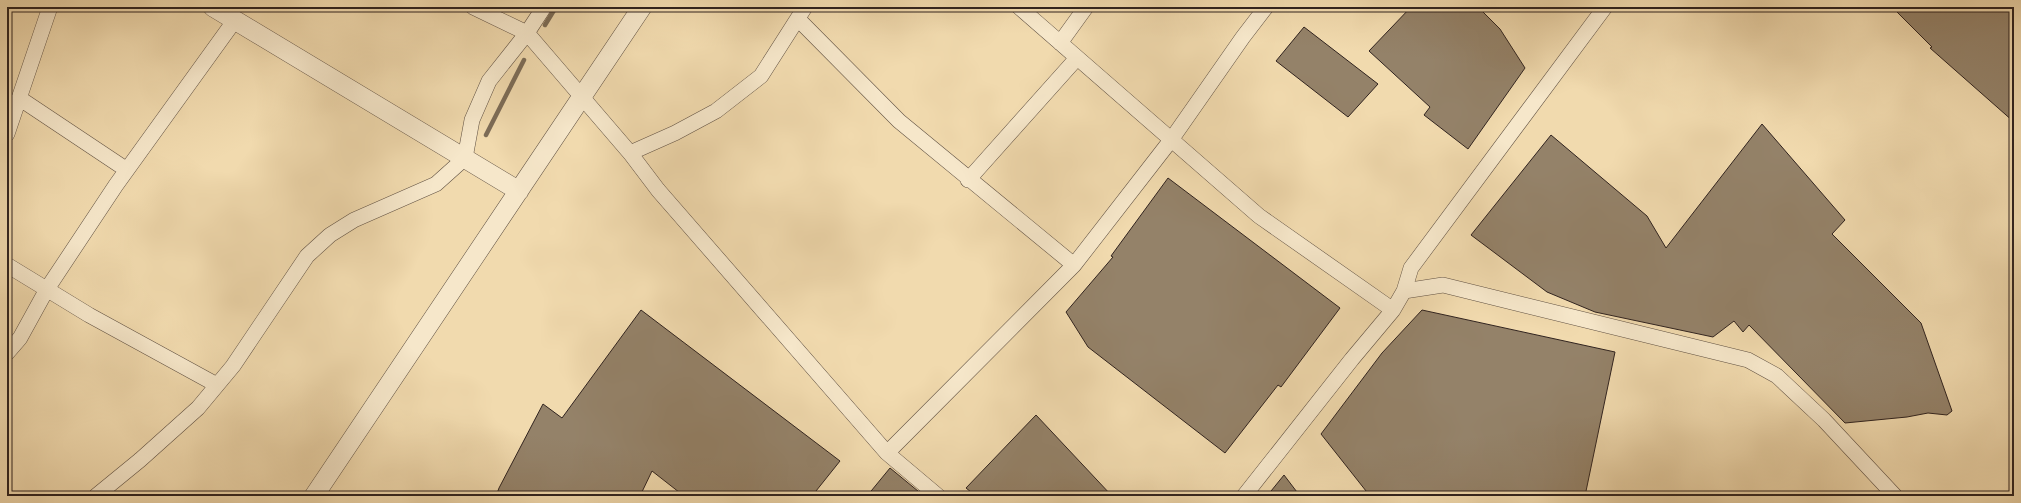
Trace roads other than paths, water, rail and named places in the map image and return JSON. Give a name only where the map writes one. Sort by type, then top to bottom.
[{"type":"street","points":[[7,134],[50,7]]},
{"type":"street","points":[[213,7],[519,190]]},
{"type":"street","points":[[473,7],[527,33],[630,153],[658,190],[887,454],[938,496]]},
{"type":"street","points":[[99,495],[198,408],[233,366],[307,256],[330,235],[354,220],[436,184],[464,158],[472,120],[489,81],[527,33],[544,7]]},
{"type":"street","points":[[314,496],[642,7]]},
{"type":"street","points":[[1019,7],[1259,216],[1393,310]]},
{"type":"street","points":[[1060,43],[1086,7]]},
{"type":"street","points":[[887,454],[1074,265],[1171,140],[1243,37],[1266,7]]},
{"type":"street","points":[[1244,496],[1352,359],[1393,310],[1404,291],[1411,268],[1605,7]]},
{"type":"street","points":[[630,153],[675,133],[716,110],[761,76],[802,13],[899,121],[968,180],[1074,265]]},
{"type":"street","points":[[7,353],[20,338],[47,289],[127,170],[235,20]]},
{"type":"street","points":[[968,180],[1077,58]]},
{"type":"street","points":[[19,98],[127,170]]},
{"type":"street","points":[[7,265],[89,315],[217,385]]},
{"type":"street","points":[[1404,291],[1444,285],[1748,360],[1777,376],[1824,420],[1895,496]]},
{"type":"waterway","points":[[545,25],[556,7]]},
{"type":"waterway","points":[[486,135],[524,60]]}]
